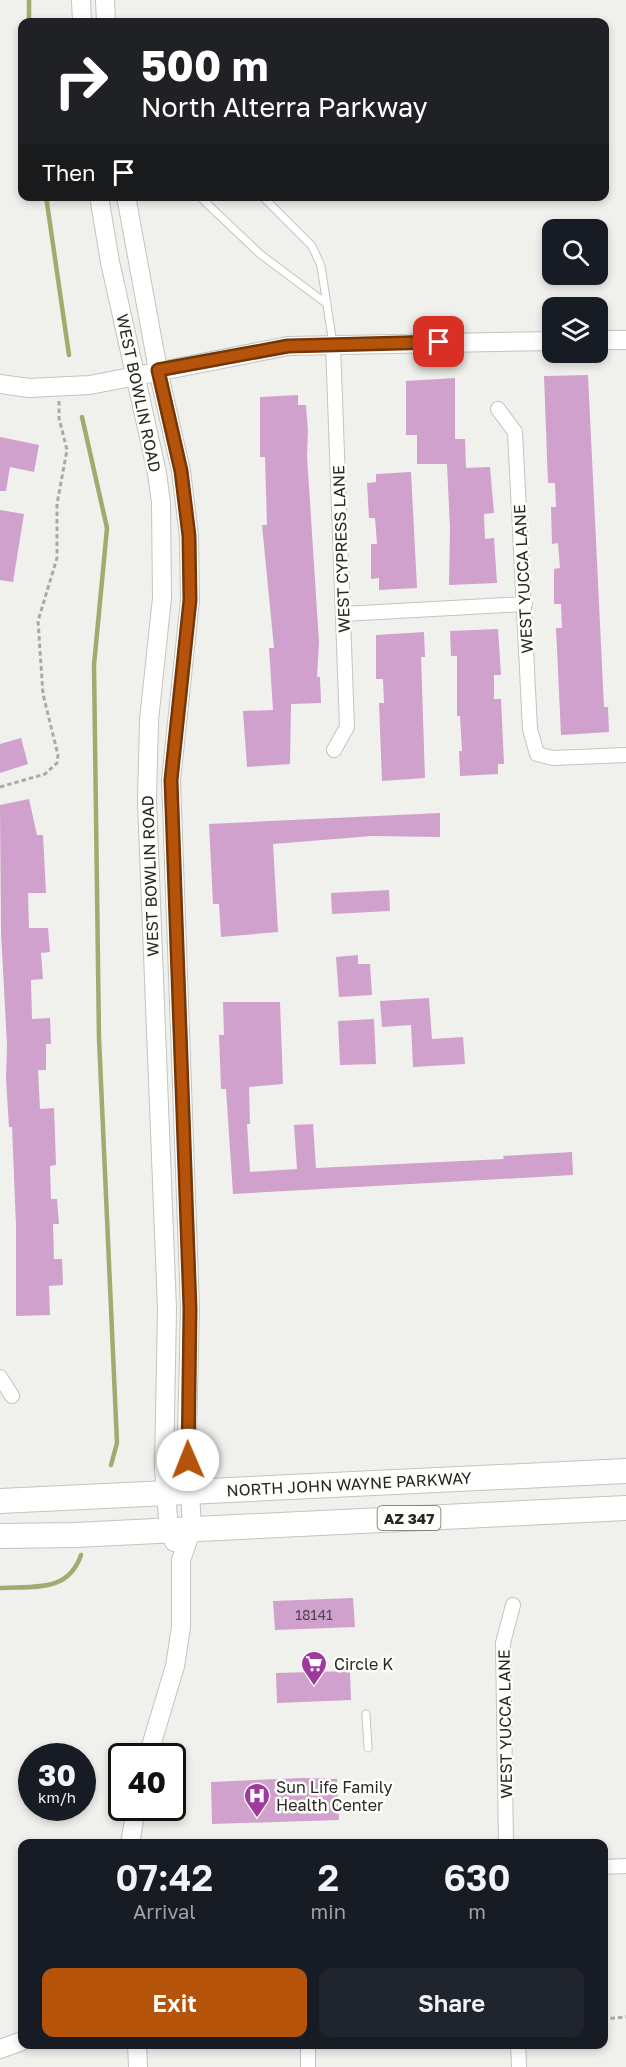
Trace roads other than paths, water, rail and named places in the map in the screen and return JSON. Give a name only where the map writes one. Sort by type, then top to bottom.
[{"type":"highway","name":"NORTH JOHN WAYNE PARKWAY","points":[[0,1501],[626,1471]]},
{"type":"highway","name":"AZ 347","points":[[0,1536],[180,1530],[626,1508]]},
{"type":"street","points":[[81,0],[82,18]]},
{"type":"street","points":[[105,0],[106,18]]},
{"type":"street","name":"WEST BOWLIN ROAD","points":[[100,201],[157,473],[162,534],[162,598],[148,720],[147,801],[166,1298],[164,1435],[178,1491],[181,1627],[175,1666],[152,1743]]},
{"type":"street","name":"WEST BOWLIN ROAD","points":[[127,201],[158,370],[181,471],[189,536],[190,600],[171,780],[190,1309],[187,1435],[178,1491]]},
{"type":"street","points":[[608,340],[626,340]]},
{"type":"street","points":[[0,384],[29,388],[90,385],[288,346],[542,341]]},
{"type":"street","name":"WEST CYPRESS LANE","points":[[333,344],[347,727],[334,750]]},
{"type":"street","name":"WEST YUCCA LANE","points":[[498,409],[515,432],[530,729],[537,754],[553,758],[626,755]]},
{"type":"street","points":[[343,614],[525,604]]},
{"type":"street","points":[[0,1377],[12,1396]]},
{"type":"street","name":"WEST YUCCA LANE","points":[[506,1839],[503,1643],[513,1605]]},
{"type":"street","points":[[131,1839],[134,1821]]},
{"type":"street","points":[[608,1867],[626,1866]]},
{"type":"street","points":[[0,2049],[18,2042]]},
{"type":"street","points":[[137,2049],[138,2067]]},
{"type":"street","points":[[308,2049],[308,2067]]},
{"type":"street","points":[[518,2049],[519,2067]]},
{"type":"lane","points":[[204,201],[260,254],[327,304]]},
{"type":"lane","points":[[267,201],[312,246],[321,266],[333,344]]},
{"type":"lane","points":[[366,1714],[368,1748]]},
{"type":"waterway","points":[[29,0],[29,18]]},
{"type":"waterway","points":[[47,201],[69,355]]},
{"type":"waterway","points":[[82,417],[107,528],[94,665],[99,1038],[117,1443],[111,1465]]},
{"type":"waterway","points":[[0,1588],[37,1587],[59,1582],[68,1576],[81,1555]]},
{"type":"place","name":"Circle K","points":[[314,1687]]},
{"type":"place","name":"Sun Life Family Health Center","points":[[257,1819]]}]
